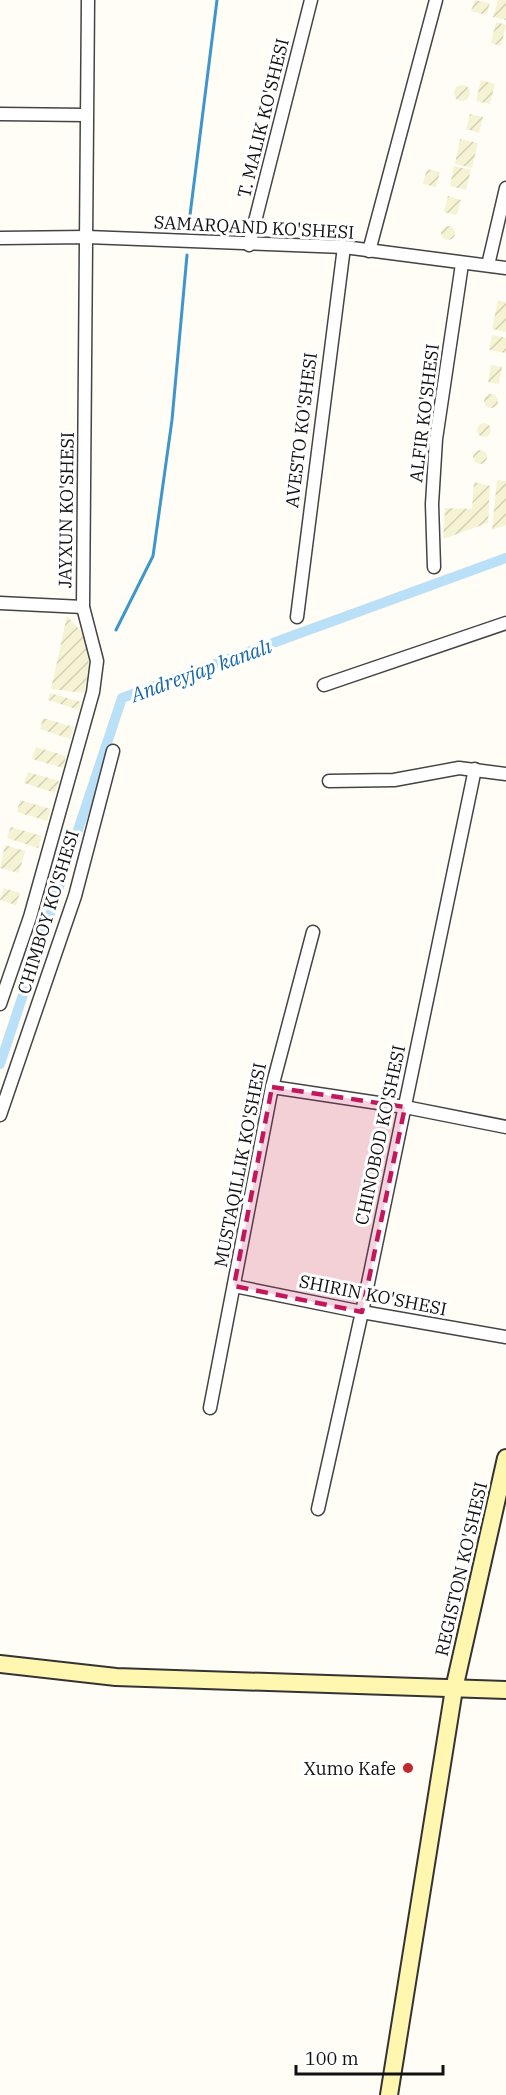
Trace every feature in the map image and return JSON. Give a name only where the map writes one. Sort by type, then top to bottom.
[{"type":"street","name":"JAYXUN KO'SHESI","points":[[0,1004],[30,917],[93,692],[97,661],[83,606],[88,0]]},
{"type":"street","name":"T. MALIK KO'SHESI","points":[[249,245],[312,0]]},
{"type":"street","points":[[369,251],[436,0]]},
{"type":"street","points":[[0,114],[86,115]]},
{"type":"street","points":[[488,265],[506,188]]},
{"type":"street","name":"SAMARQAND KO'SHESI","points":[[0,238],[87,237],[344,247],[506,268]]},
{"type":"street","name":"AVESTO KO'SHESI","points":[[297,617],[344,247]]},
{"type":"street","name":"ALFIR KO'SHESI","points":[[434,567],[432,504],[436,439],[462,264]]},
{"type":"street","points":[[0,603],[83,606]]},
{"type":"street","points":[[324,685],[506,623]]},
{"type":"street","name":"CHIMBOY KO'SHESI","points":[[0,1115],[75,896],[113,752]]},
{"type":"street","points":[[329,781],[394,780],[459,768],[506,774]]},
{"type":"street","name":"CHINOBOD KO'SHESI","points":[[318,1509],[362,1312],[475,769]]},
{"type":"street","name":"MUSTAQILLIK KO'SHESI","points":[[210,1408],[272,1087],[313,932]]},
{"type":"street","points":[[272,1087],[405,1107],[506,1127]]},
{"type":"street","name":"SHIRIN KO'SHESI","points":[[234,1286],[362,1312],[506,1337]]},
{"type":"street","name":"REGISTON KO'SHESI","points":[[389,2095],[454,1689],[506,1458]]},
{"type":"street","points":[[0,1664],[116,1677],[506,1690]]},
{"type":"highlighted area","points":[[272,1087],[405,1107],[362,1312],[234,1286]]},
{"type":"shaded area","points":[[475,0],[490,3],[486,15],[471,11]]},
{"type":"shaded area","points":[[498,0],[506,0],[506,20],[493,17]]},
{"type":"shaded area","points":[[496,22],[506,25],[501,46],[491,43]]},
{"type":"shaded area","points":[[481,80],[495,84],[490,104],[476,101]]},
{"type":"shaded area","points":[[462,85],[468,87],[470,93],[468,99],[462,101],[456,99],[454,93],[456,87]]},
{"type":"shaded area","points":[[470,114],[483,117],[479,133],[466,129]]},
{"type":"shaded area","points":[[460,139],[478,143],[472,168],[455,164]]},
{"type":"shaded area","points":[[454,166],[471,170],[466,190],[450,186]]},
{"type":"shaded area","points":[[427,169],[440,172],[436,187],[423,184]]},
{"type":"shaded area","points":[[448,196],[461,200],[457,215],[444,212]]},
{"type":"shaded area","points":[[448,226],[453,228],[455,233],[453,238],[448,240],[443,238],[441,233],[443,228]]},
{"type":"shaded area","points":[[498,300],[506,302],[506,332],[492,329]]},
{"type":"shaded area","points":[[492,335],[506,338],[506,353],[489,350]]},
{"type":"shaded area","points":[[491,365],[502,367],[499,384],[488,382]]},
{"type":"shaded area","points":[[491,394],[496,396],[498,401],[496,406],[491,408],[486,406],[484,401],[486,396]]},
{"type":"shaded area","points":[[484,423],[489,425],[491,430],[489,435],[484,437],[479,435],[477,430],[479,425]]},
{"type":"shaded area","points":[[480,450],[485,452],[487,457],[485,462],[480,464],[475,462],[473,457],[475,452]]},
{"type":"shaded area","points":[[497,480],[506,481],[506,525],[492,530]]},
{"type":"shaded area","points":[[474,482],[490,486],[488,523],[443,539],[445,508],[472,509]]},
{"type":"shaded area","points":[[67,616],[81,631],[87,646],[89,666],[84,693],[51,689]]},
{"type":"shaded area","points":[[50,693],[81,702],[79,710],[48,700]]},
{"type":"shaded area","points":[[43,718],[74,727],[70,739],[40,729]]},
{"type":"shaded area","points":[[36,747],[66,756],[63,768],[32,759]]},
{"type":"shaded area","points":[[28,772],[59,781],[55,793],[24,783]]},
{"type":"shaded area","points":[[20,800],[51,809],[47,821],[17,812]]},
{"type":"shaded area","points":[[11,827],[42,836],[38,848],[7,838]]},
{"type":"shaded area","points":[[5,845],[25,851],[19,873],[0,868]]},
{"type":"shaded area","points":[[4,888],[20,893],[16,905],[0,900]]},
{"type":"waterway","points":[[188,231],[217,0]]},
{"type":"waterway","points":[[116,630],[153,556],[172,420],[187,255]]},
{"type":"waterway","name":"Andreyjap kanalı","points":[[0,1064],[122,698],[506,558]]},
{"type":"place","name":"Xumo Kafe","points":[[408,1768]]}]
